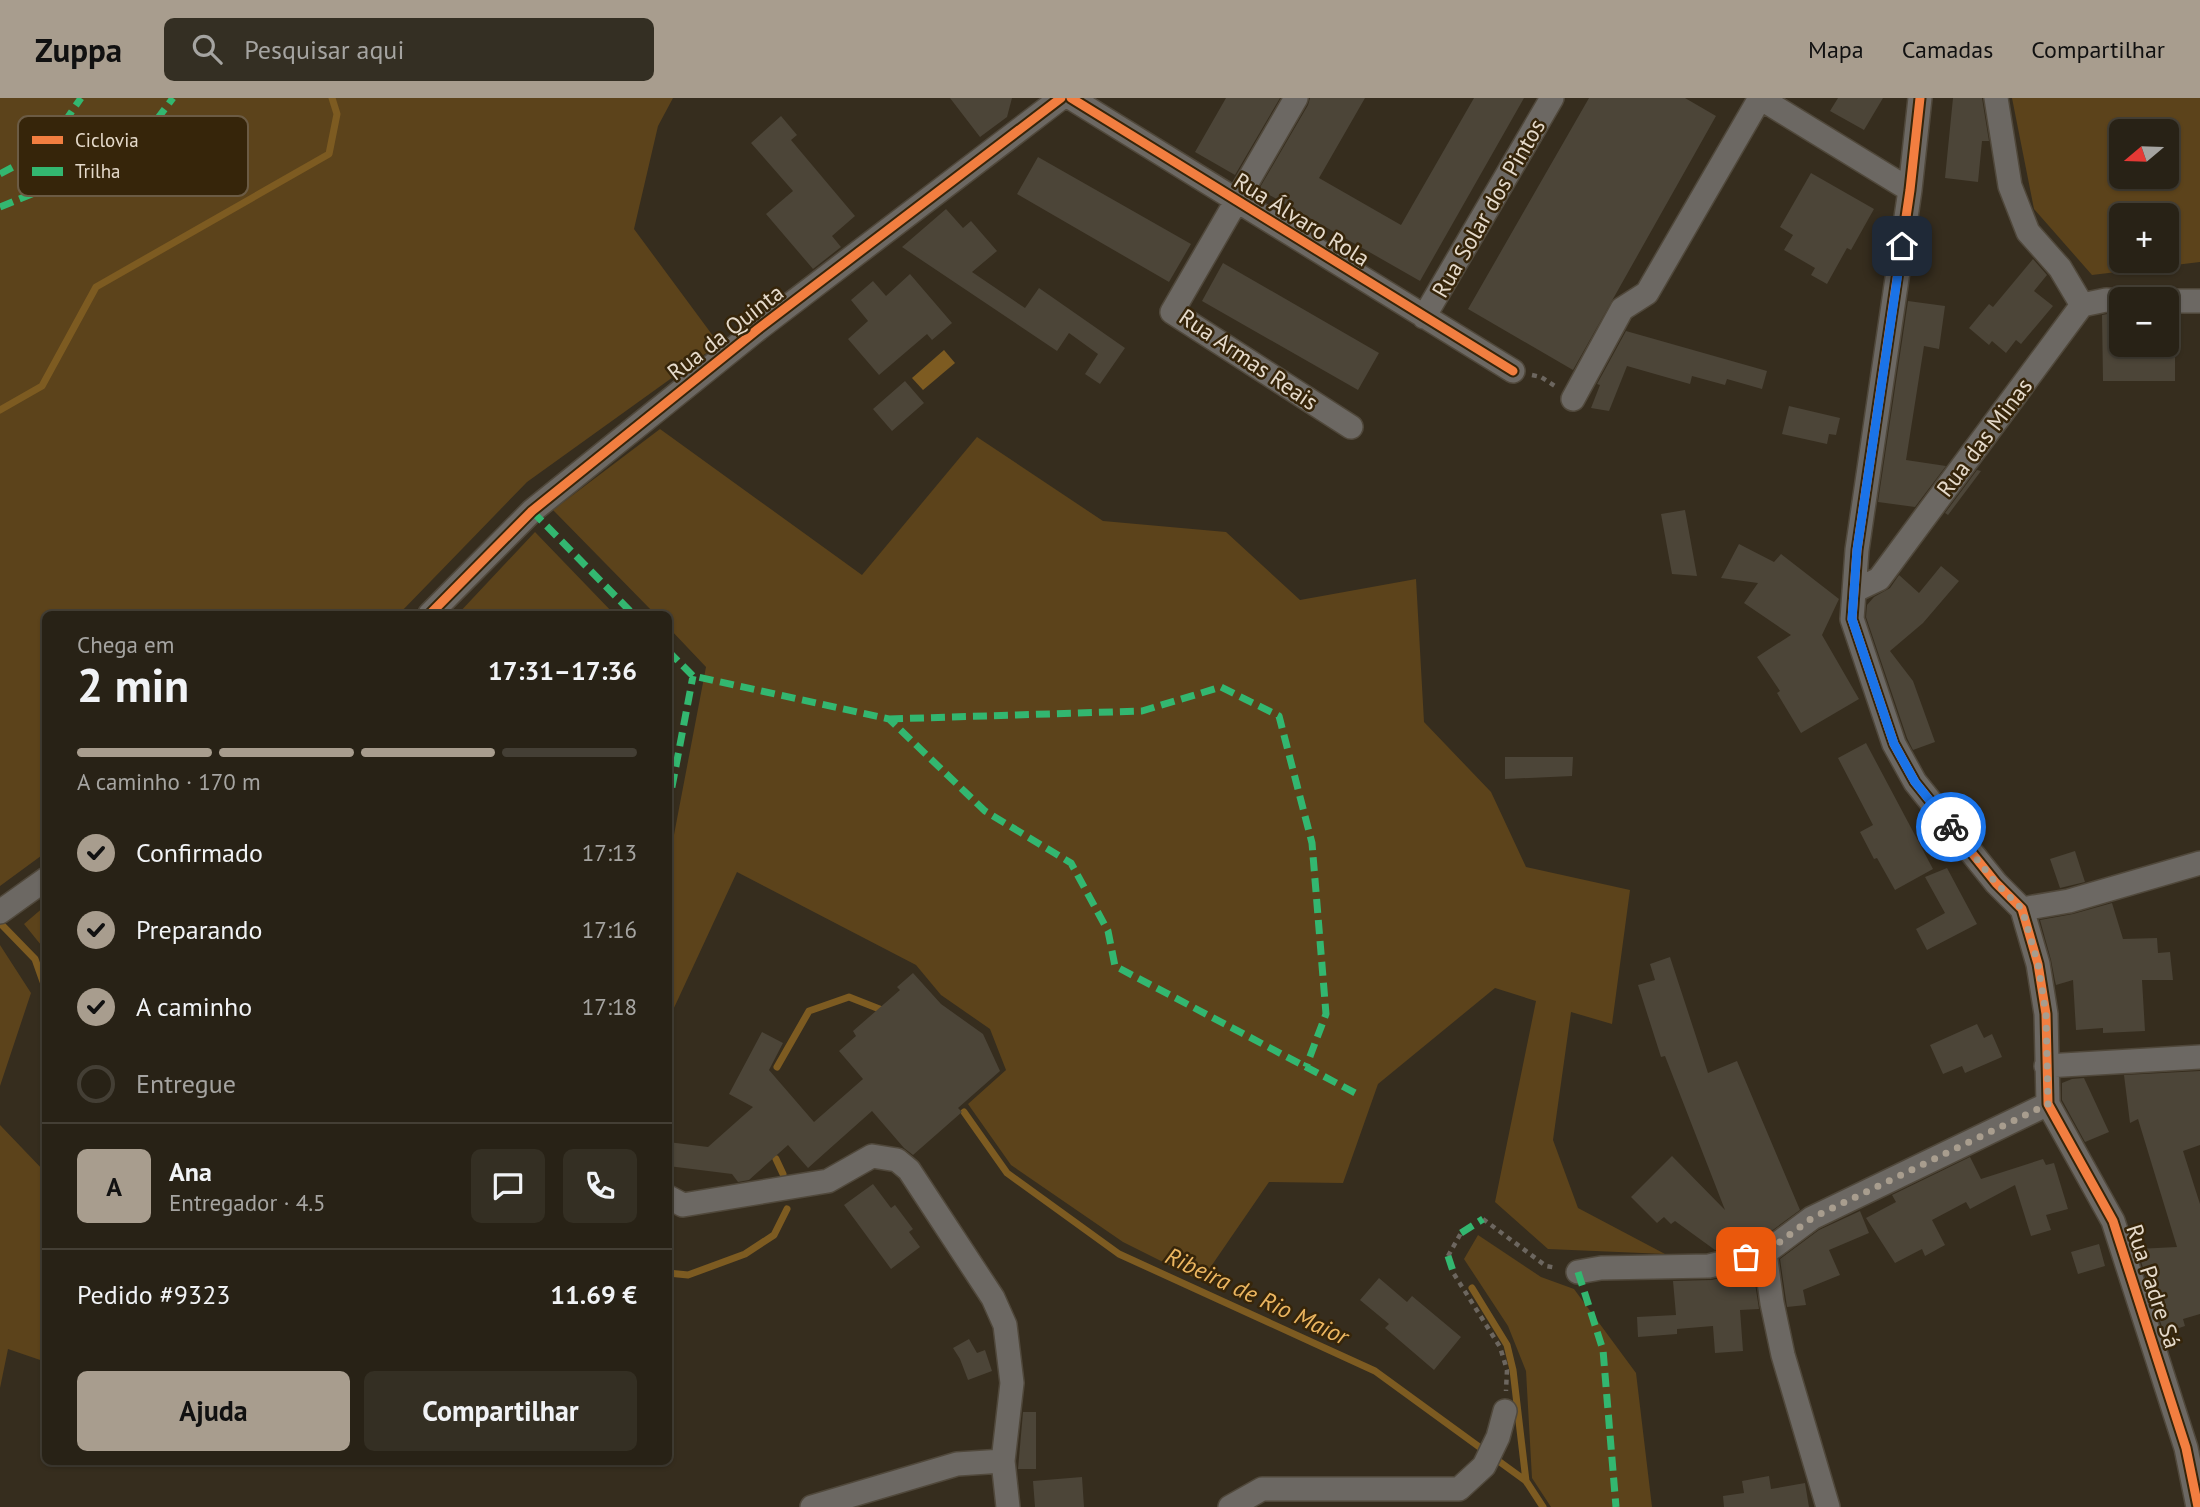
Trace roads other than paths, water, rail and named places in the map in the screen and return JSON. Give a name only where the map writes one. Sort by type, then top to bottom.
[{"type":"street","name":"Rua da Quinta","points":[[433,611],[532,511],[758,329],[1060,98]]},
{"type":"street","name":"Rua Álvaro Rola","points":[[1071,98],[1513,371]]},
{"type":"street","name":"Rua Armas Reais","points":[[1296,98],[1172,312],[1351,427]]},
{"type":"street","name":"Rua Solar dos Pintos","points":[[1424,317],[1552,98]]},
{"type":"street","points":[[1573,398],[1622,309],[1647,293],[1760,98],[1910,190]]},
{"type":"street","name":"Rua Padre Sá","points":[[1920,98],[1910,190],[1857,550],[1852,619],[1894,744],[1915,782],[1996,883],[2022,909],[2043,989],[2048,1104],[2113,1221],[2186,1448],[2198,1507]]},
{"type":"street","points":[[1996,98],[2010,186],[2028,232],[2060,268],[2082,305],[2109,300]]},
{"type":"street","points":[[2179,301],[2200,301]]},
{"type":"street","name":"Rua das Minas","points":[[1854,591],[1878,579],[2082,305]]},
{"type":"street","points":[[2022,909],[2069,901],[2200,863]]},
{"type":"street","points":[[0,912],[42,882]]},
{"type":"street","points":[[2046,1066],[2200,1057]]},
{"type":"street","points":[[1578,1272],[1601,1268],[1709,1266],[1765,1253],[1812,1218],[2048,1104]]},
{"type":"street","points":[[672,1199],[683,1205],[828,1181],[872,1156],[897,1160],[909,1171],[993,1298],[1005,1325],[1012,1383],[1003,1461],[1008,1507]]},
{"type":"street","points":[[1765,1253],[1783,1355],[1828,1507]]},
{"type":"street","points":[[1230,1507],[1262,1489],[1459,1489],[1485,1466],[1498,1437],[1505,1411]]},
{"type":"street","points":[[812,1507],[957,1464],[1003,1461]]},
{"type":"waterway","name":"Ribeira de Rio Maior","points":[[0,410],[42,386],[96,287],[329,154],[337,114],[332,98]]},
{"type":"waterway","name":"Ribeira de Rio Maior","points":[[0,923],[35,959],[42,979]]},
{"type":"waterway","points":[[777,1067],[809,1011],[849,997],[882,1010]]},
{"type":"waterway","name":"Ribeira de Rio Maior","points":[[964,1112],[1007,1173],[1119,1254],[1375,1371],[1526,1481],[1543,1507]]},
{"type":"waterway","points":[[776,1159],[783,1174]]},
{"type":"waterway","name":"Ribeira de Rio Maior","points":[[672,1273],[688,1275],[745,1254],[774,1235],[787,1209]]},
{"type":"waterway","points":[[1472,1288],[1507,1345],[1513,1370],[1526,1481]]}]
